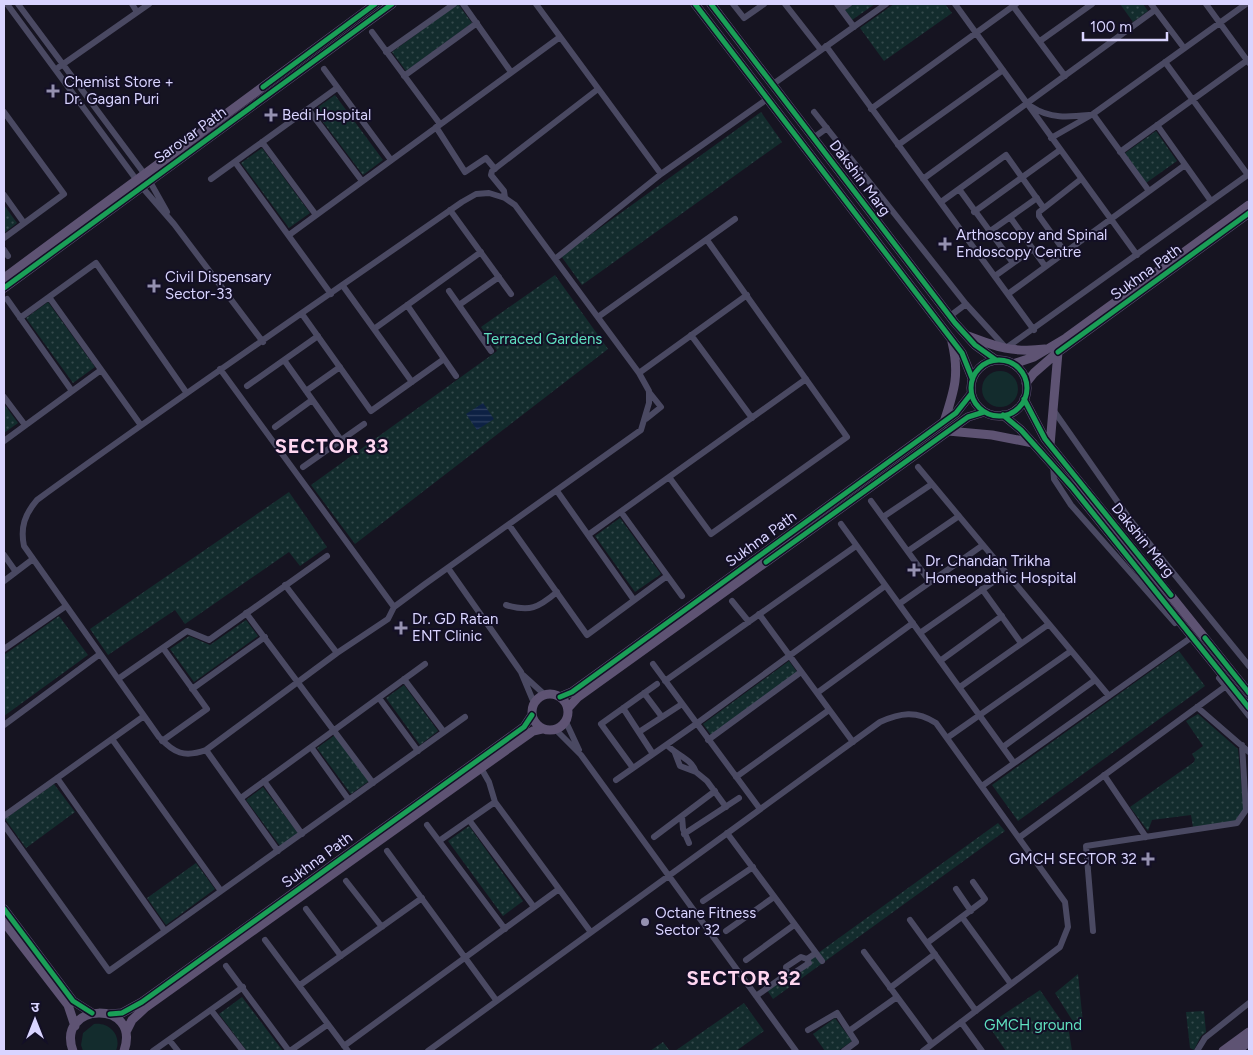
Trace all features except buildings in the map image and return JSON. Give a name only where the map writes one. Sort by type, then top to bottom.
[{"type":"main road","name":"Sarovar Path","points":[[4,288],[375,4]]},
{"type":"main road","name":"Sarovar Path","points":[[147,177],[392,4]]},
{"type":"main road","name":"Dakshin Marg","points":[[695,4],[962,353],[972,378]]},
{"type":"main road","name":"Dakshin Marg","points":[[711,4],[965,335],[975,345],[996,360]]},
{"type":"main road","name":"Sarovar Path","points":[[4,278],[139,183]]},
{"type":"main road","name":"Sukhna Path","points":[[1013,364],[1034,357],[1049,348],[1249,205]]},
{"type":"main road","name":"Sukhna Path","points":[[1026,383],[1034,373],[1058,352],[1249,213]]},
{"type":"main road","points":[[965,335],[1006,350],[1023,352],[1049,348]]},
{"type":"main road","points":[[944,422],[957,380],[957,366],[951,339]]},
{"type":"main road","points":[[1050,445],[1058,352]]},
{"type":"main road","points":[[996,360],[1013,364],[1023,375],[1026,383],[1024,399],[1012,412],[1003,415],[984,412],[971,394],[972,378],[979,368],[996,360]]},
{"type":"main road","name":"Sukhna Path","points":[[560,697],[572,692],[944,422],[956,413],[971,394]]},
{"type":"main road","name":"Dakshin Marg","points":[[1024,399],[1031,415],[1050,445],[1249,693]]},
{"type":"main road","name":"Sukhna Path","points":[[568,708],[578,697],[948,431],[968,417],[984,412]]},
{"type":"main road","name":"Dakshin Marg","points":[[1003,415],[1021,430],[1053,465],[1249,708]]},
{"type":"main road","points":[[948,431],[992,435],[1033,443]]},
{"type":"main road","points":[[545,694],[560,697],[568,708],[566,722],[556,730],[542,729],[535,724],[532,715],[534,703],[545,694]]},
{"type":"main road","name":"Sukhna Path","points":[[110,1014],[122,1013],[142,1002],[524,726],[532,715]]},
{"type":"main road","name":"Sukhna Path","points":[[126,1032],[132,1020],[146,1007],[533,731],[542,729]]},
{"type":"main road","points":[[4,909],[74,1001],[92,1013]]},
{"type":"main road","points":[[4,922],[68,1005],[75,1026]]},
{"type":"main road","points":[[73,1050],[71,1037],[75,1026],[82,1018],[92,1013],[110,1014],[121,1023],[126,1032],[124,1051]]},
{"type":"main road","points":[[1223,1051],[1249,1032]]},
{"type":"main road","points":[[1237,1051],[1249,1042]]},
{"type":"street","points":[[7,4],[139,183],[174,224],[263,342]]},
{"type":"street","points":[[18,4],[147,177],[174,224]]},
{"type":"street","points":[[132,4],[138,12]]},
{"type":"street","points":[[56,69],[149,4]]},
{"type":"street","points":[[386,52],[454,4]]},
{"type":"street","points":[[463,4],[512,72]]},
{"type":"street","points":[[536,4],[661,174]]},
{"type":"street","points":[[733,4],[744,18],[764,4]]},
{"type":"street","points":[[786,4],[824,48],[871,109],[1034,330]]},
{"type":"street","points":[[849,4],[839,6],[854,27]]},
{"type":"street","points":[[776,82],[886,4]]},
{"type":"street","points":[[955,4],[1137,255]]},
{"type":"street","points":[[1040,41],[1092,4]]},
{"type":"street","points":[[1151,4],[1184,48]]},
{"type":"street","points":[[1120,152],[1248,61],[1206,4]]},
{"type":"street","points":[[1051,138],[1093,114],[1246,4]]},
{"type":"street","points":[[871,109],[1015,5],[1065,76]]},
{"type":"street","points":[[923,179],[1155,10]]},
{"type":"street","points":[[404,76],[477,23]]},
{"type":"street","points":[[372,32],[438,126],[465,172],[486,158],[495,169]]},
{"type":"street","points":[[289,235],[560,37]]},
{"type":"street","points":[[814,112],[966,304],[1006,348],[1034,330],[1248,174],[1165,62]]},
{"type":"street","points":[[324,69],[391,160]]},
{"type":"street","points":[[898,145],[1002,70]]},
{"type":"street","points":[[212,179],[338,88]]},
{"type":"street","points":[[505,198],[504,190],[491,175],[495,169],[598,89]]},
{"type":"street","points":[[555,259],[661,174],[763,102]]},
{"type":"street","points":[[1028,104],[1041,113],[1056,117],[1093,114]]},
{"type":"street","points":[[308,109],[362,181]]},
{"type":"street","points":[[4,112],[64,194],[4,238]]},
{"type":"street","points":[[1093,114],[1149,191]]},
{"type":"street","points":[[1157,126],[1211,201]]},
{"type":"street","points":[[816,136],[827,128]]},
{"type":"street","points":[[262,142],[316,215]]},
{"type":"street","points":[[974,212],[1060,150]]},
{"type":"street","points":[[941,202],[1006,155],[1043,207]]},
{"type":"street","points":[[235,162],[331,294]]},
{"type":"street","points":[[1008,294],[1185,165]]},
{"type":"street","points":[[1065,252],[1039,216],[1043,207],[1081,179]]},
{"type":"street","points":[[959,189],[1013,264]]},
{"type":"street","points":[[646,420],[661,407],[639,373],[515,205],[505,198],[489,193],[476,194],[450,210],[263,342],[140,424],[37,500],[27,511],[23,522],[24,546],[162,741],[179,754],[191,754],[206,750],[388,619],[394,607],[641,430],[648,411],[649,391]]},
{"type":"street","points":[[4,195],[24,223]]},
{"type":"street","points":[[990,232],[1036,198]]},
{"type":"street","points":[[450,210],[511,294]]},
{"type":"street","points":[[1010,217],[1046,266]]},
{"type":"street","points":[[598,317],[735,219]]},
{"type":"street","points":[[669,477],[711,534],[847,437],[706,240]]},
{"type":"street","points":[[995,276],[1033,249]]},
{"type":"street","points":[[374,329],[481,252]]},
{"type":"street","points":[[20,318],[96,263],[186,392]]},
{"type":"street","points":[[459,305],[499,277]]},
{"type":"street","points":[[342,286],[412,382]]},
{"type":"street","points":[[448,291],[491,351]]},
{"type":"street","points":[[639,373],[746,295]]},
{"type":"street","points":[[49,296],[140,424]]},
{"type":"street","points":[[7,299],[72,391]]},
{"type":"street","points":[[950,316],[966,304]]},
{"type":"street","points":[[407,305],[456,376]]},
{"type":"street","points":[[302,314],[371,411],[444,358]]},
{"type":"street","points":[[691,335],[752,418]]},
{"type":"street","points":[[247,386],[318,336]]},
{"type":"street","points":[[284,360],[341,440]]},
{"type":"street","points":[[306,391],[340,367]]},
{"type":"street","points":[[220,369],[394,607]]},
{"type":"street","points":[[4,441],[102,370]]},
{"type":"street","points":[[588,535],[806,379]]},
{"type":"street","points":[[4,397],[25,426]]},
{"type":"street","points":[[275,427],[312,400]]},
{"type":"street","points":[[1054,411],[1131,521],[1249,666]]},
{"type":"street","points":[[303,467],[364,424]]},
{"type":"street","points":[[1053,465],[1054,479],[1072,505],[1189,639],[1249,716]]},
{"type":"street","points":[[918,467],[1109,696]]},
{"type":"street","points":[[883,517],[932,484]]},
{"type":"street","points":[[557,491],[634,600]]},
{"type":"street","points":[[871,501],[930,582]]},
{"type":"street","points":[[621,512],[682,596]]},
{"type":"street","points":[[908,551],[959,516]]},
{"type":"street","points":[[841,524],[1014,763]]},
{"type":"street","points":[[510,525],[587,636],[667,576]]},
{"type":"street","points":[[899,604],[982,545]]},
{"type":"street","points":[[665,681],[856,546]]},
{"type":"street","points":[[4,555],[16,572]]},
{"type":"street","points":[[118,679],[186,631],[209,640],[285,584],[327,556]]},
{"type":"street","points":[[4,581],[33,559]]},
{"type":"street","points":[[448,568],[521,672],[534,703]]},
{"type":"street","points":[[920,633],[1006,573]]},
{"type":"street","points":[[285,584],[337,654]]},
{"type":"street","points":[[616,780],[885,586]]},
{"type":"street","points":[[982,589],[1021,643]]},
{"type":"street","points":[[506,605],[522,609],[536,607],[557,592]]},
{"type":"street","points":[[732,601],[748,622]]},
{"type":"street","points":[[4,649],[66,606]]},
{"type":"street","points":[[246,612],[372,783]]},
{"type":"street","points":[[759,614],[853,742]]},
{"type":"street","points":[[940,661],[1002,616]]},
{"type":"street","points":[[817,693],[912,623]]},
{"type":"street","points":[[960,687],[1049,624]]},
{"type":"street","points":[[192,689],[265,637]]},
{"type":"street","points":[[982,786],[1189,639]]},
{"type":"street","points":[[162,741],[207,709],[163,648]]},
{"type":"street","points":[[947,738],[1071,651]]},
{"type":"street","points":[[4,725],[100,654]]},
{"type":"street","points":[[240,798],[425,664]]},
{"type":"street","points":[[653,664],[760,809]]},
{"type":"street","points":[[521,672],[545,694]]},
{"type":"street","points":[[708,740],[801,672]]},
{"type":"street","points":[[404,679],[444,732]]},
{"type":"street","points":[[1003,747],[1095,680]]},
{"type":"street","points":[[632,768],[601,726],[602,722],[657,684]]},
{"type":"street","points":[[1020,838],[1226,686]]},
{"type":"street","points":[[644,693],[662,717]]},
{"type":"street","points":[[379,698],[418,751]]},
{"type":"street","points":[[639,732],[682,704]]},
{"type":"street","points":[[1197,707],[1249,752]]},
{"type":"street","points":[[623,708],[653,754]]},
{"type":"street","points":[[736,778],[829,710]]},
{"type":"street","points":[[428,1051],[590,931],[880,722],[896,715],[907,713],[925,716],[936,723],[1065,902],[1068,927],[1060,947],[923,1051]]},
{"type":"street","points":[[4,816],[144,716]]},
{"type":"street","points":[[4,825],[109,971],[465,717]]},
{"type":"street","points":[[566,722],[581,755]]},
{"type":"street","points":[[556,730],[581,755],[796,1051]]},
{"type":"street","points":[[112,739],[221,891]]},
{"type":"street","points":[[667,744],[675,753],[680,766],[696,772],[726,807]]},
{"type":"street","points":[[1093,931],[1086,846],[1237,823],[1248,811],[1242,745]]},
{"type":"street","points":[[311,747],[349,800]]},
{"type":"street","points":[[206,750],[278,850]]},
{"type":"street","points":[[481,768],[489,782],[495,802],[590,931]]},
{"type":"street","points":[[1104,775],[1146,837]]},
{"type":"street","points":[[57,778],[165,931]]},
{"type":"street","points":[[264,781],[302,834]]},
{"type":"street","points":[[654,836],[714,791]]},
{"type":"street","points":[[684,834],[739,798]]},
{"type":"street","points":[[438,841],[495,802]]},
{"type":"street","points":[[682,816],[684,834],[689,843]]},
{"type":"street","points":[[469,820],[534,907]]},
{"type":"street","points":[[427,825],[505,929]]},
{"type":"street","points":[[726,833],[822,961]]},
{"type":"street","points":[[387,851],[496,1000]]},
{"type":"street","points":[[703,901],[753,867]]},
{"type":"street","points":[[346,881],[382,927]]},
{"type":"street","points":[[927,943],[971,911],[984,899],[973,882]]},
{"type":"street","points":[[265,940],[346,1048],[559,889]]},
{"type":"street","points":[[956,890],[971,911]]},
{"type":"street","points":[[726,931],[774,897]]},
{"type":"street","points":[[300,985],[422,898]]},
{"type":"street","points":[[306,909],[341,956]]},
{"type":"street","points":[[962,917],[1011,984]]},
{"type":"street","points":[[910,920],[976,1011]]},
{"type":"street","points":[[746,960],[794,924]]},
{"type":"street","points":[[864,952],[932,1044]]},
{"type":"street","points":[[756,996],[787,974],[786,967],[801,957],[807,959],[816,953]]},
{"type":"street","points":[[890,988],[935,954]]},
{"type":"street","points":[[226,966],[289,1051],[328,1024]]},
{"type":"street","points":[[153,1051],[170,1041],[243,987]]},
{"type":"street","points":[[849,1031],[897,997]]},
{"type":"street","points":[[1197,1051],[1205,1038],[1249,1003]]},
{"type":"street","points":[[211,1010],[243,1051]]},
{"type":"street","points":[[808,1030],[835,1012],[856,1043],[844,1051]]},
{"type":"street","points":[[961,1022],[982,1051]]},
{"type":"street","points":[[170,1041],[178,1051]]},
{"type":"green space","points":[[458,4],[472,23],[406,71],[392,52]]},
{"type":"green space","points":[[854,4],[875,4],[852,20],[845,10]]},
{"type":"green space","points":[[894,4],[945,4],[952,13],[884,61],[860,28]]},
{"type":"green space","points":[[1120,4],[1143,4],[1148,11],[1133,22]]},
{"type":"green space","points":[[335,95],[383,160],[363,175],[314,110]]},
{"type":"green space","points":[[761,112],[782,142],[582,285],[561,256]]},
{"type":"green space","points":[[1156,131],[1177,161],[1146,183],[1125,153]]},
{"type":"green space","points":[[262,148],[310,213],[289,228],[241,163]]},
{"type":"green space","points":[[4,205],[17,223],[4,233]]},
{"type":"green space","name":"Terraced Gardens","points":[[555,275],[608,349],[355,544],[311,485],[497,351],[481,327]]},
{"type":"green space","points":[[48,302],[95,367],[73,383],[26,318]]},
{"type":"green space","points":[[1000,371],[1007,372],[1013,376],[1017,382],[1017,396],[1013,402],[1007,406],[1000,407],[993,406],[987,402],[983,396],[982,389],[983,382],[987,376],[993,372]]},
{"type":"green space","points":[[4,404],[18,423],[4,433]]},
{"type":"green space","points":[[289,492],[327,547],[300,566],[289,552],[185,624],[175,610],[108,655],[90,629]]},
{"type":"green space","points":[[620,518],[661,574],[635,592],[595,536]]},
{"type":"green space","points":[[59,616],[88,655],[4,716],[4,655]]},
{"type":"green space","points":[[246,620],[258,636],[194,682],[170,649],[189,636],[210,645]]},
{"type":"green space","points":[[1179,651],[1205,686],[1018,821],[992,785]]},
{"type":"green space","points":[[789,661],[797,672],[711,735],[703,724]]},
{"type":"green space","points":[[404,685],[438,731],[420,745],[386,698]]},
{"type":"green space","points":[[1198,714],[1238,749],[1244,809],[1236,821],[1193,827],[1191,815],[1152,820],[1148,831],[1130,807],[1194,762],[1195,759],[1192,754],[1203,746],[1186,721]]},
{"type":"green space","points":[[335,735],[369,781],[351,794],[317,748]]},
{"type":"green space","points":[[54,784],[75,812],[26,848],[5,819]]},
{"type":"green space","points":[[263,787],[298,833],[280,846],[246,800]]},
{"type":"green space","points":[[998,823],[1005,831],[773,999],[767,990]]},
{"type":"green space","points":[[469,826],[523,901],[503,916],[448,841]]},
{"type":"green space","points":[[196,863],[215,889],[166,925],[147,898]]},
{"type":"green space","points":[[1078,974],[1083,1023],[1074,1023],[1055,993]]},
{"type":"green space","name":"GMCH ground","points":[[1040,990],[1069,1032],[1072,1051],[1006,1051],[988,1025]]},
{"type":"green space","points":[[242,997],[283,1051],[247,1051],[219,1014]]},
{"type":"green space","points":[[744,1003],[764,1031],[736,1051],[675,1051]]},
{"type":"green space","points":[[1204,1011],[1206,1032],[1201,1036],[1194,1050],[1190,1048],[1186,1012]]},
{"type":"green space","points":[[835,1018],[852,1041],[838,1051],[825,1051],[813,1034]]},
{"type":"green space","points":[[94,1024],[105,1025],[113,1031],[117,1040],[116,1051],[83,1051],[81,1045],[83,1033]]},
{"type":"green space","points":[[663,1042],[670,1051],[650,1051]]},
{"type":"water","points":[[483,403],[494,419],[477,430],[466,414]]},
{"type":"cycle path","points":[[263,87],[375,4]]},
{"type":"cycle path","points":[[4,288],[392,4]]},
{"type":"cycle path","points":[[695,4],[962,353],[972,378]]},
{"type":"cycle path","points":[[711,4],[955,323],[975,345],[996,360]]},
{"type":"cycle path","points":[[1058,352],[1249,213]]},
{"type":"cycle path","points":[[999,360],[1010,362],[1019,368],[1025,377],[1027,388],[1025,399],[1019,408],[1010,414],[999,416],[988,414],[979,408],[973,399],[971,388],[973,377],[979,368],[988,362],[999,360]]},
{"type":"cycle path","points":[[560,697],[572,692],[956,413],[971,394]]},
{"type":"cycle path","points":[[1024,399],[1045,439],[1171,595]]},
{"type":"cycle path","points":[[766,562],[968,417],[984,412]]},
{"type":"cycle path","points":[[1003,415],[1021,430],[1072,487],[1249,708]]},
{"type":"cycle path","points":[[1205,638],[1249,693]]},
{"type":"cycle path","points":[[110,1014],[122,1013],[142,1002],[524,727],[532,715]]},
{"type":"cycle path","points":[[4,909],[73,1001],[92,1013]]},
{"type":"place","name":"Chemist Store + Dr. Gagan Puri","points":[[53,91]]},
{"type":"place","name":"Bedi Hospital","points":[[271,115]]},
{"type":"place","name":"Arthoscopy and Spinal Endoscopy Centre","points":[[945,244]]},
{"type":"place","name":"Civil Dispensary Sector-33","points":[[154,286]]},
{"type":"place","name":"Dr. Chandan Trikha Homeopathic Hospital","points":[[914,570]]},
{"type":"place","name":"Dr. GD Ratan ENT Clinic","points":[[401,628]]},
{"type":"place","name":"GMCH SECTOR 32","points":[[1148,859]]},
{"type":"place","name":"Octane Fitness Sector 32","points":[[645,922]]},
{"type":"district","name":"SECTOR 33","points":[[332,446]]},
{"type":"district","name":"SECTOR 32","points":[[744,978]]}]
